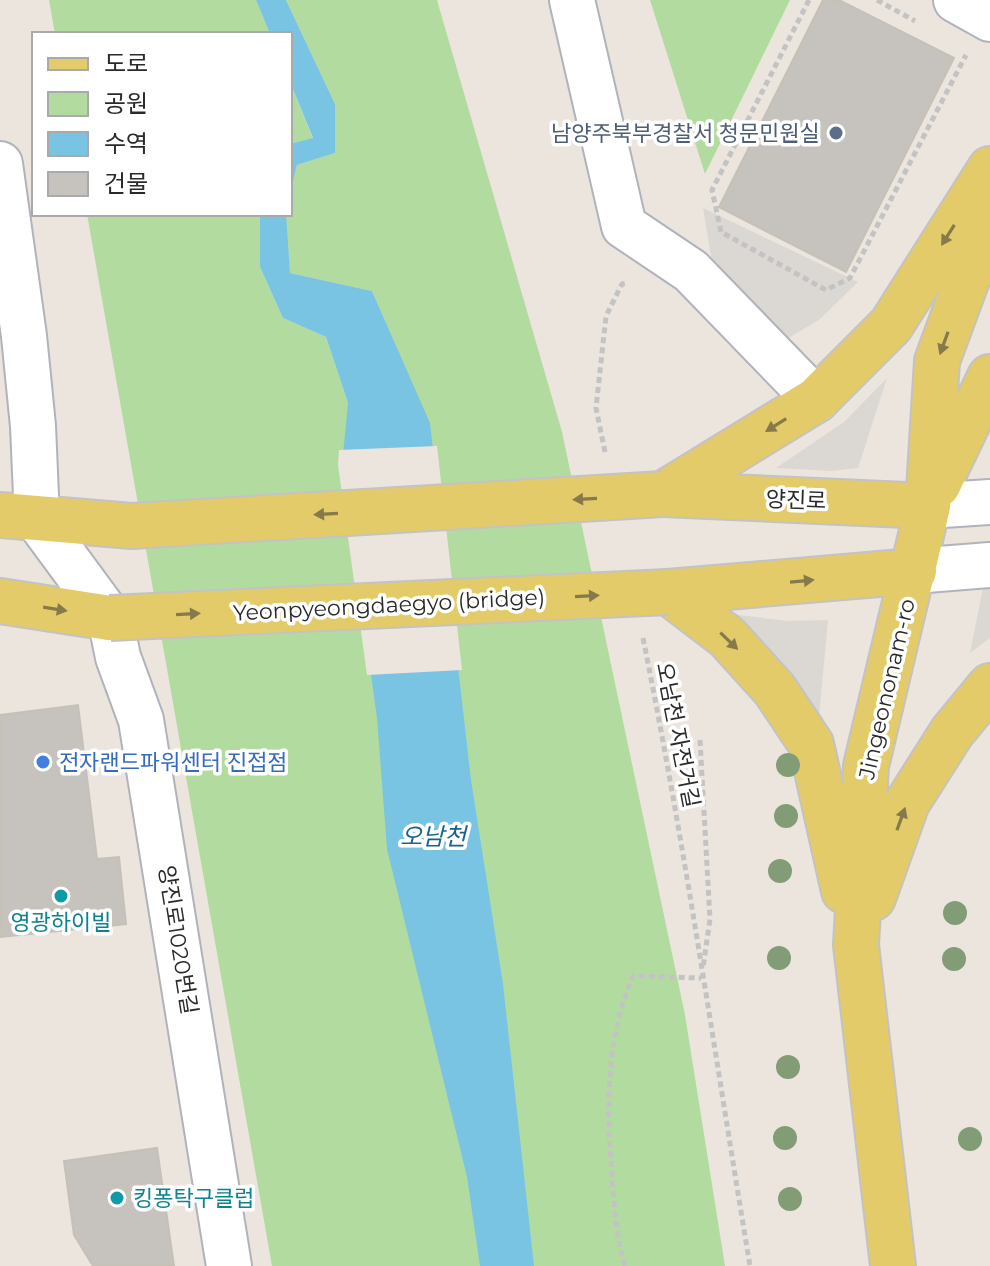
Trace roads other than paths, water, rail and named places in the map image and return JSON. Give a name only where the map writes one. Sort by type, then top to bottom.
[{"type":"main road","points":[[663,494],[816,400],[891,325],[990,169]]},
{"type":"main road","name":"Jingeononam-ro","points":[[893,1266],[856,945],[866,766],[928,506],[937,361],[990,217]]},
{"type":"main road","points":[[928,506],[990,377]]},
{"type":"main road","name":"양진로","points":[[19,517],[132,526],[663,494],[928,506]]},
{"type":"main road","points":[[668,592],[914,571]]},
{"type":"main road","points":[[668,592],[727,637],[775,690],[811,744],[856,945]]},
{"type":"main road","name":"Yeonpyeongdaegyo (bridge)","points":[[0,601],[110,618],[668,592]]},
{"type":"main road","points":[[856,945],[907,803],[952,732],[990,686]]},
{"type":"street","points":[[572,0],[624,226],[691,271],[816,400]]},
{"type":"street","points":[[956,0],[979,34]]},
{"type":"street","points":[[0,164],[32,411],[19,517],[110,618]]},
{"type":"street","points":[[928,506],[990,502]]},
{"type":"street","points":[[914,571],[990,565]]},
{"type":"street","name":"양진로1020번길","points":[[110,618],[118,657],[141,720],[229,1266]]},
{"type":"water","points":[[256,0],[286,0],[335,104],[335,153],[297,165],[292,186],[292,143],[313,138],[292,87],[292,32],[269,32]]},
{"type":"water","name":"오남천","points":[[260,216],[286,216],[290,273],[372,291],[430,423],[471,780],[503,984],[534,1266],[480,1266],[467,1177],[387,849],[377,718],[342,465],[348,403],[326,337],[283,318],[260,267]]},
{"type":"place","name":"남양주북부경찰서 청문민원실","points":[[836,133]]},
{"type":"place","name":"전자랜드파워센터 진접점","points":[[43,762]]},
{"type":"place","name":"영광하이빌","points":[[61,896]]},
{"type":"place","name":"킹퐁탁구클럽","points":[[117,1198]]}]
